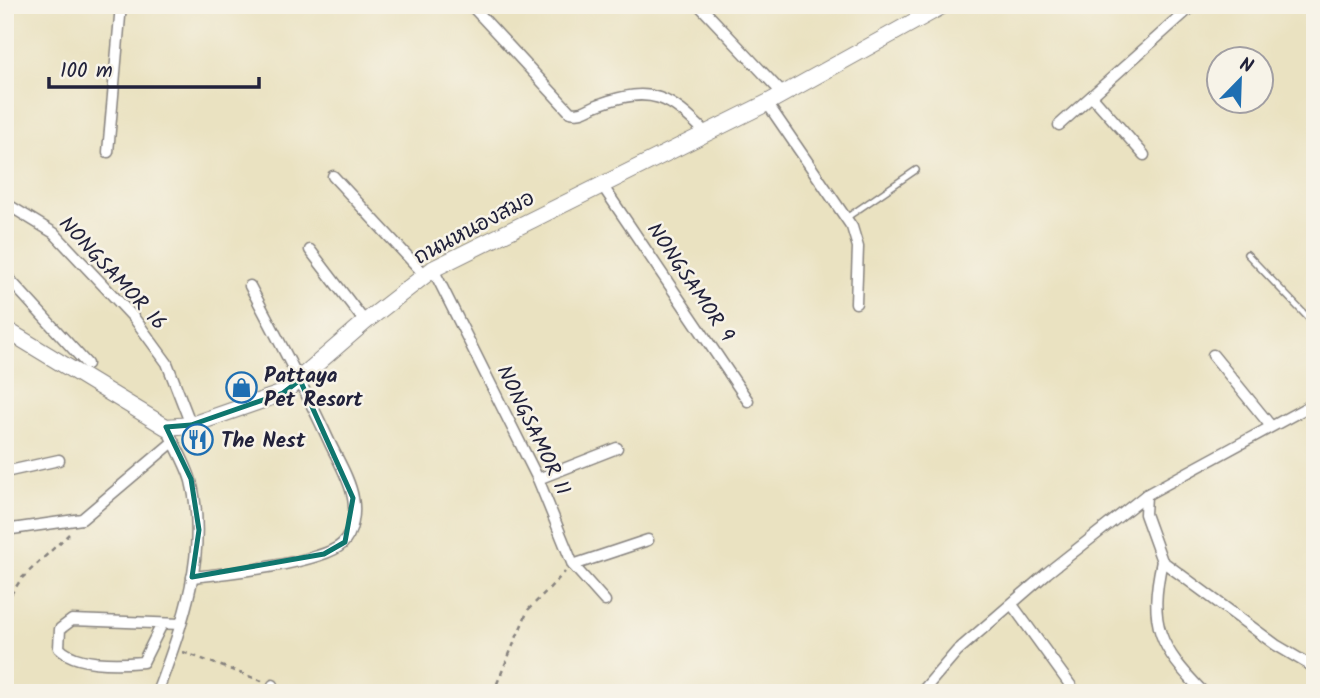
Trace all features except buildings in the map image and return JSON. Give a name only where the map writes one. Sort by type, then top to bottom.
[{"type":"street","points":[[108,152],[121,5]]},
{"type":"street","points":[[471,5],[570,112],[581,114],[616,98],[665,98],[679,105],[706,133]]},
{"type":"street","points":[[699,5],[783,94]]},
{"type":"street","points":[[1059,125],[1191,8],[1189,5]]},
{"type":"street","name":"ถนนหนองสมอ","points":[[166,427],[191,425],[283,393],[365,322],[429,272],[767,103],[938,6]]},
{"type":"street","points":[[1091,96],[1144,155]]},
{"type":"street","points":[[767,103],[846,218],[859,247],[856,303]]},
{"type":"street","name":"NONGSAMOR 11","points":[[333,176],[429,272],[538,479],[573,565],[605,601]]},
{"type":"street","name":"NONGSAMOR 9","points":[[601,185],[748,401]]},
{"type":"street","name":"NONGSAMOR 16","points":[[5,203],[54,233],[134,318],[167,363],[191,425]]},
{"type":"street","points":[[310,250],[365,322]]},
{"type":"street","points":[[5,282],[9,279],[87,364]]},
{"type":"street","points":[[192,578],[324,554],[345,542],[352,523],[354,498],[300,380],[250,286]]},
{"type":"street","points":[[5,329],[166,427],[191,479],[199,530],[192,578],[181,624],[158,693]]},
{"type":"street","points":[[1213,355],[1270,425]]},
{"type":"street","points":[[920,693],[957,651],[1013,606],[1047,573],[1146,495],[1225,454],[1270,425],[1315,403]]},
{"type":"street","points":[[5,530],[82,519],[173,442]]},
{"type":"street","points":[[538,479],[617,448]]},
{"type":"street","points":[[5,472],[59,460]]},
{"type":"street","points":[[1146,495],[1145,514],[1162,561],[1154,595],[1159,637],[1203,693]]},
{"type":"street","points":[[573,565],[648,540]]},
{"type":"street","points":[[1162,561],[1276,645],[1315,668]]},
{"type":"street","points":[[1013,606],[1076,693]]},
{"type":"street","points":[[162,624],[143,662],[87,659],[66,655],[60,648],[60,629],[72,620],[181,624]]},
{"type":"lane","points":[[846,218],[916,170]]},
{"type":"lane","points":[[1247,254],[1315,325]]},
{"type":"path","points":[[5,603],[22,578],[82,519]]},
{"type":"path","points":[[493,693],[528,610],[573,565]]},
{"type":"path","points":[[173,648],[272,689],[295,693]]},
{"type":"highlighted area","points":[[300,380],[353,498],[345,542],[324,554],[192,577],[199,530],[191,479],[166,427],[191,425],[283,393]]},
{"type":"place","name":"Pattaya Pet Resort","points":[[241,387]]},
{"type":"place","name":"The Nest","points":[[198,440]]}]
